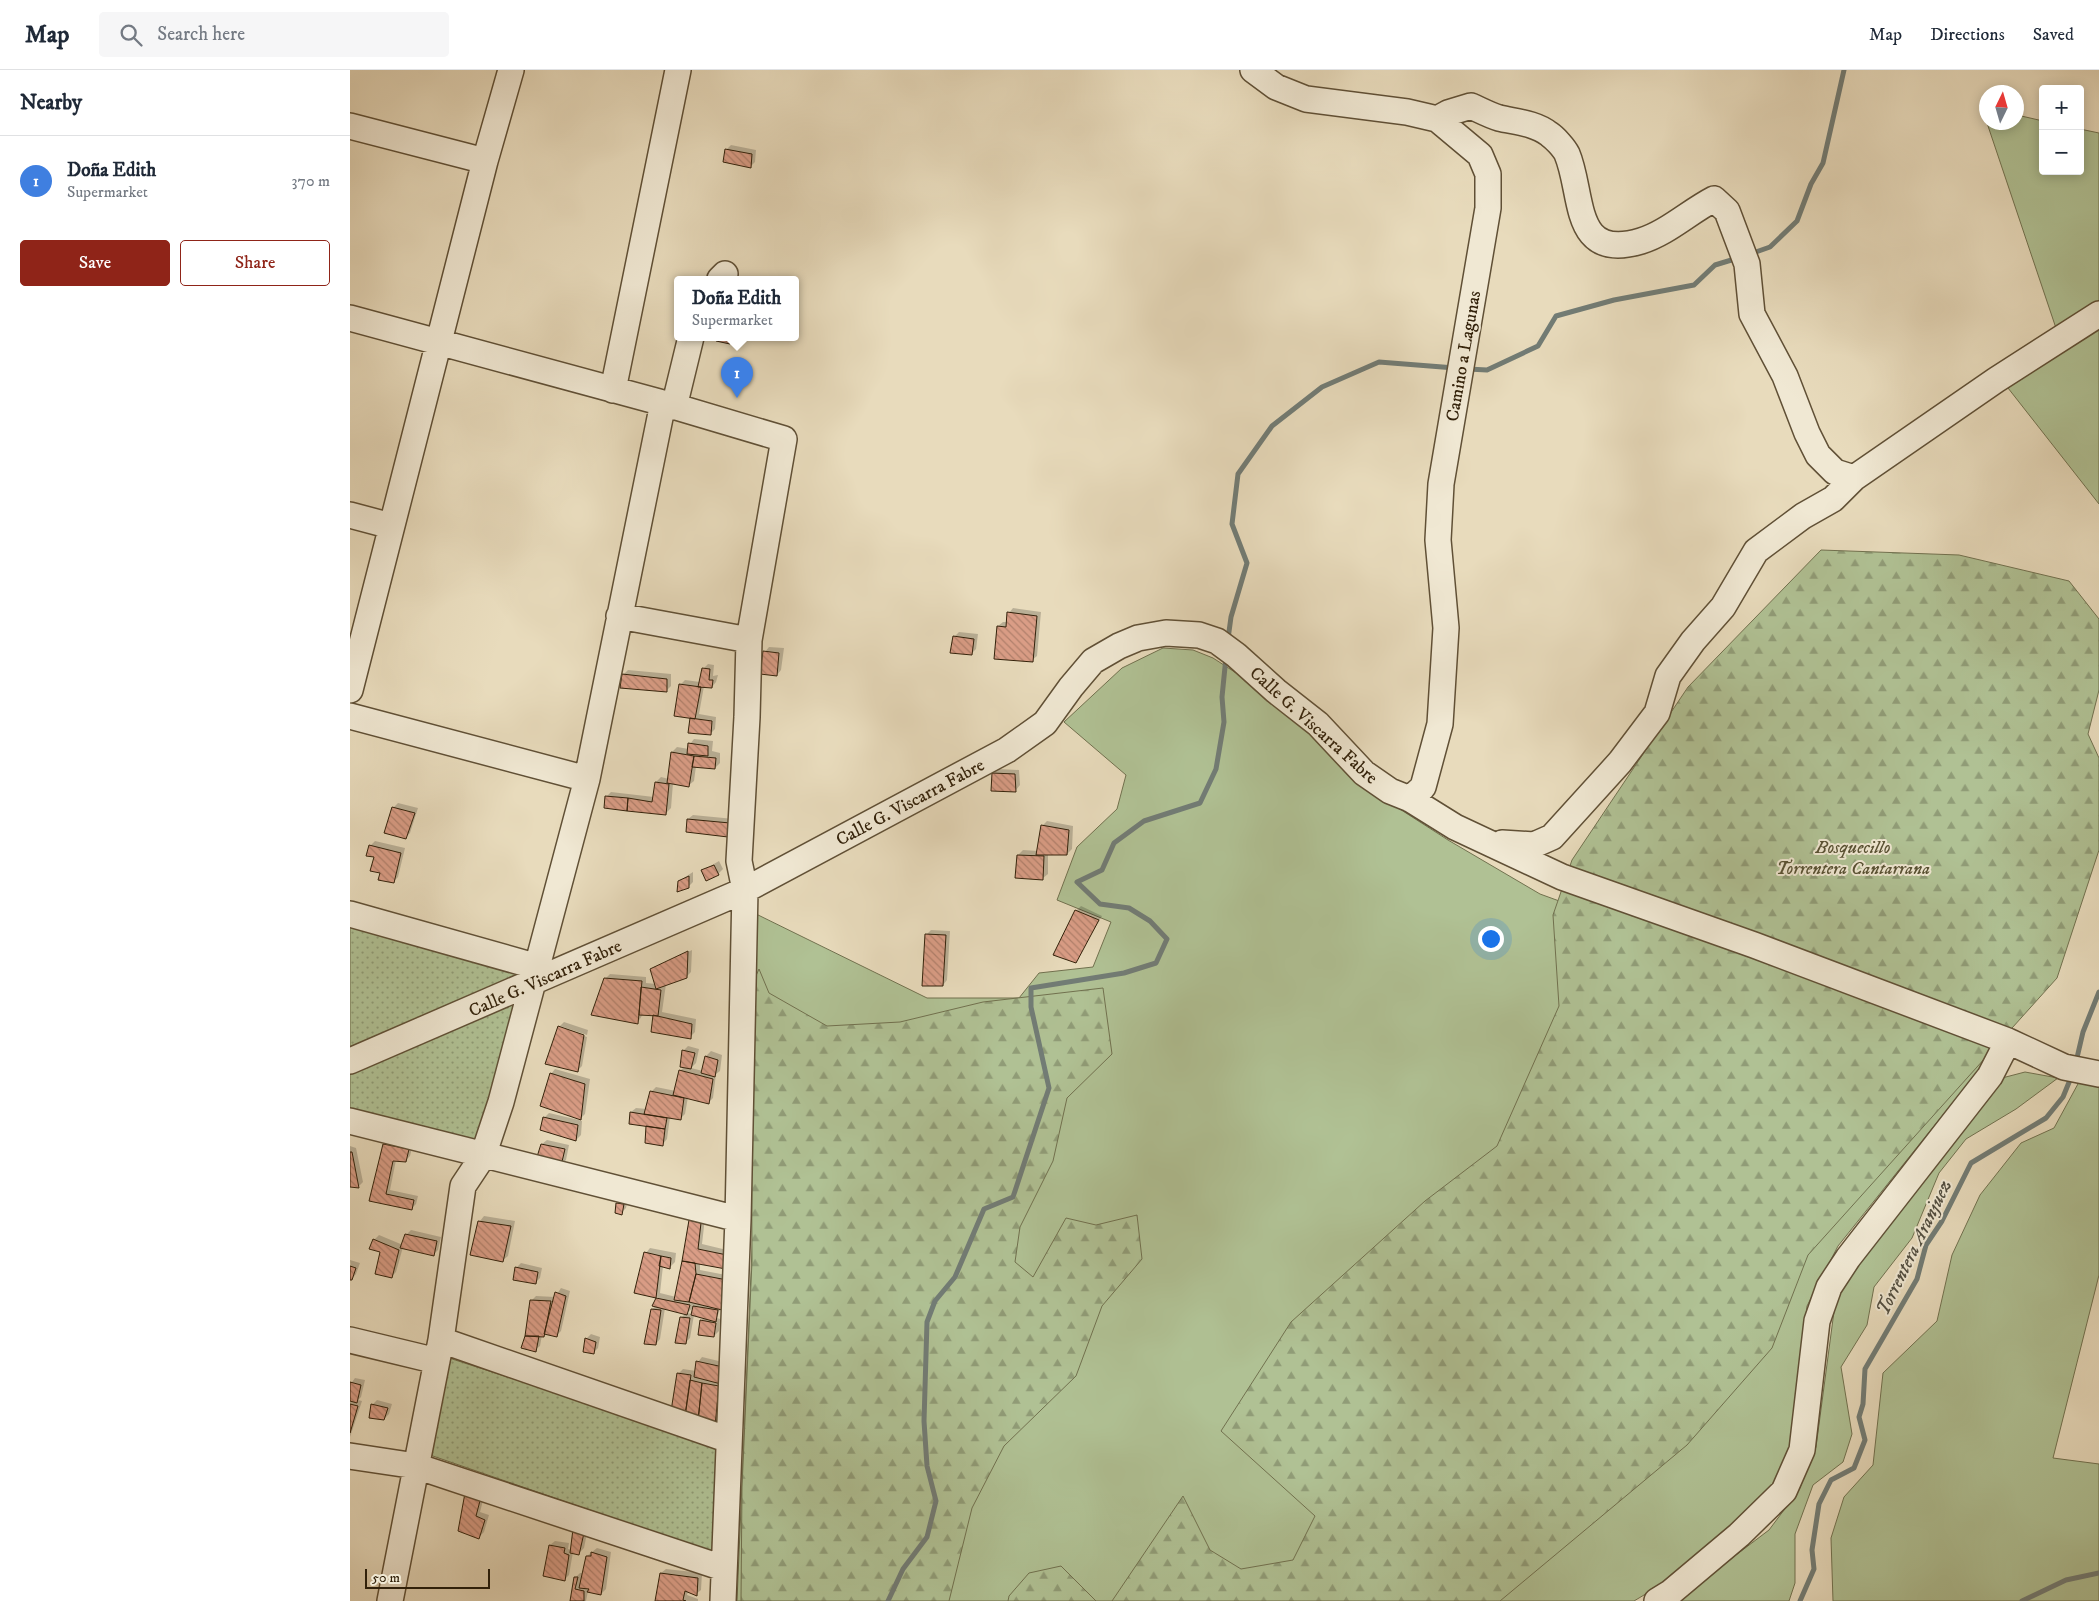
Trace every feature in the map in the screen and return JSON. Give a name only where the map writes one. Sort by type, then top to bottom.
[{"type":"street","points":[[350,690],[485,161],[511,70]]},
{"type":"street","points":[[613,390],[678,70]]},
{"type":"street","name":"Camino a Lagunas","points":[[1253,70],[1276,86],[1306,99],[1407,112],[1437,119],[1480,155],[1488,174],[1488,208],[1441,484],[1438,540],[1446,628],[1440,724],[1423,787],[1410,799]]},
{"type":"street","points":[[1437,119],[1448,113],[1471,106],[1497,117],[1528,123],[1549,134],[1567,153],[1584,219],[1592,235],[1608,245],[1641,241],[1671,227],[1694,210],[1714,199],[1727,211],[1747,264],[1752,314],[1785,376],[1807,434],[1818,455],[1835,472],[1854,478]]},
{"type":"street","points":[[350,126],[485,161]]},
{"type":"street","points":[[1455,826],[1502,843],[1534,845],[1552,837],[1620,762],[1657,712],[1668,676],[1693,641],[1723,607],[1756,550],[1803,516],[1833,499],[1854,478],[1996,380],[2099,314]]},
{"type":"street","points":[[350,318],[668,405],[784,439],[749,640],[739,861],[745,890],[738,1219],[723,1601]]},
{"type":"street","points":[[390,1601],[439,1351],[463,1186],[483,1156],[501,1102],[536,975],[587,779],[620,616],[668,405],[690,341]]},
{"type":"street","points":[[350,515],[391,526]]},
{"type":"street","points":[[620,616],[749,640]]},
{"type":"street","name":"Calle G. Viscarra Fabre","points":[[350,1061],[536,975],[745,890],[1007,750],[1045,724],[1071,687],[1093,662],[1119,646],[1138,638],[1166,633],[1199,635],[1227,648],[1276,691],[1318,724],[1364,773],[1390,791],[1410,799],[1455,826]]},
{"type":"street","points":[[350,716],[587,779]]},
{"type":"street","points":[[1455,826],[1562,877],[1745,941],[2082,1071]]},
{"type":"street","points":[[350,914],[536,975]]},
{"type":"street","points":[[1657,1601],[1670,1593],[1739,1535],[1784,1491],[1802,1450],[1817,1321],[1829,1287],[1848,1258],[1990,1076],[2008,1041]]},
{"type":"street","points":[[350,1121],[738,1219]]},
{"type":"street","points":[[350,1340],[439,1351],[729,1440]]},
{"type":"street","points":[[350,1456],[416,1466],[724,1568]]},
{"type":"green space","points":[[2024,117],[2039,120],[2039,175],[2084,175],[2084,130],[2099,133],[2099,504],[2008,388],[2063,349],[1989,130],[2024,130]]},
{"type":"green space","name":"Bosquecillo Torrentera Cantarrana","points":[[1821,550],[1959,555],[2069,581],[2099,619],[2099,690],[2088,734],[2099,758],[2099,850],[2057,978],[1808,1255],[1772,1348],[1687,1445],[1500,1601],[1112,1601],[1183,1496],[1210,1550],[1241,1569],[1293,1560],[1315,1516],[1221,1431],[1291,1322],[1425,1201],[1497,1146],[1559,1006],[1553,915],[1572,860],[1688,687]]},
{"type":"green space","points":[[1163,648],[1193,650],[1213,658],[1309,720],[1378,795],[1448,840],[1540,894],[1848,1006],[1986,1061],[1838,1246],[1807,1306],[1792,1453],[1765,1498],[1659,1586],[1634,1601],[737,1601],[753,1226],[752,912],[927,998],[1019,998],[1039,973],[1093,967],[1111,922],[1057,900],[1077,847],[1117,809],[1126,775],[1064,722],[1122,668]]},
{"type":"green space","points":[[350,924],[527,974],[350,1049]]},
{"type":"green space","points":[[759,969],[769,993],[827,1026],[900,1022],[983,1002],[1103,988],[1112,1054],[1067,1098],[1053,1161],[1020,1227],[1015,1262],[1033,1277],[1066,1218],[1096,1225],[1137,1215],[1142,1259],[1102,1306],[1076,1376],[1004,1446],[972,1508],[949,1601],[741,1601],[742,1487],[752,1261],[751,987]]},
{"type":"green space","points":[[524,997],[474,1145],[350,1114],[350,1071]]},
{"type":"green space","points":[[2025,1072],[2058,1078],[2016,1109],[1966,1139],[1939,1173],[1912,1238],[1874,1287],[1867,1325],[1841,1367],[1852,1434],[1843,1462],[1813,1485],[1795,1534],[1795,1583],[1789,1601],[1675,1601],[1769,1530],[1799,1490],[1816,1447],[1835,1304],[1855,1262],[2002,1078]]},
{"type":"green space","points":[[2079,1082],[2099,1086],[2099,1275],[2053,1458],[2099,1464],[2099,1601],[1833,1601],[1831,1538],[1844,1497],[1873,1465],[1883,1373],[1937,1321],[1952,1255],[1980,1195],[2021,1143],[2054,1128]]},
{"type":"green space","points":[[446,1357],[720,1446],[714,1553],[427,1454]]},
{"type":"green space","points":[[1061,1566],[1096,1601],[1008,1601],[1009,1596],[1029,1573]]},
{"type":"building","points":[[725,149],[752,154],[751,168],[723,162]]},
{"type":"building","points":[[716,341],[731,341],[730,344]]},
{"type":"building","points":[[1007,612],[1037,616],[1033,662],[994,659],[997,626],[1006,627]]},
{"type":"building","points":[[953,636],[974,639],[972,655],[950,653]]},
{"type":"building","points":[[763,651],[779,653],[777,676],[760,674]]},
{"type":"building","points":[[702,668],[710,669],[709,680],[713,680],[712,688],[698,687]]},
{"type":"building","points":[[622,674],[667,679],[667,692],[620,688]]},
{"type":"building","points":[[679,684],[701,687],[695,719],[674,716]]},
{"type":"building","points":[[690,718],[712,721],[711,735],[688,733]]},
{"type":"building","points":[[688,743],[708,746],[708,756],[687,754]]},
{"type":"building","points":[[671,752],[694,756],[689,787],[667,783]]},
{"type":"building","points":[[694,756],[716,758],[715,769],[692,767]]},
{"type":"building","points":[[992,773],[1015,774],[1016,792],[991,791]]},
{"type":"building","points":[[655,782],[669,784],[666,815],[627,811],[628,798],[652,802]]},
{"type":"building","points":[[605,796],[628,798],[627,811],[604,808]]},
{"type":"building","points":[[392,807],[415,813],[406,839],[384,833]]},
{"type":"building","points":[[687,819],[730,823],[728,837],[686,832]]},
{"type":"building","points":[[1041,825],[1069,830],[1067,855],[1036,855]]},
{"type":"building","points":[[369,845],[401,853],[394,883],[378,880],[380,873],[370,871],[374,857],[366,856]]},
{"type":"building","points":[[1017,855],[1044,856],[1043,880],[1015,878]]},
{"type":"building","points":[[714,865],[719,875],[706,881],[701,870]]},
{"type":"building","points":[[689,876],[689,888],[677,892],[678,881]]},
{"type":"building","points":[[1075,910],[1099,920],[1076,963],[1053,955]]},
{"type":"building","points":[[925,934],[946,935],[943,986],[922,986]]},
{"type":"building","points":[[688,951],[687,978],[656,989],[650,969]]},
{"type":"building","points":[[604,978],[642,981],[638,1024],[591,1015]]},
{"type":"building","points":[[641,987],[661,990],[658,1016],[639,1015]]},
{"type":"building","points":[[653,1015],[692,1024],[691,1039],[651,1032]]},
{"type":"building","points":[[558,1026],[584,1035],[578,1072],[545,1064]]},
{"type":"building","points":[[682,1050],[695,1053],[691,1069],[680,1067]]},
{"type":"building","points":[[705,1056],[718,1060],[715,1077],[701,1073]]},
{"type":"building","points":[[679,1070],[713,1079],[709,1104],[673,1095]]},
{"type":"building","points":[[550,1073],[585,1084],[581,1120],[540,1106]]},
{"type":"building","points":[[650,1091],[684,1098],[681,1120],[644,1114]]},
{"type":"building","points":[[630,1112],[667,1118],[665,1129],[629,1124]]},
{"type":"building","points":[[543,1117],[578,1125],[576,1141],[540,1130]]},
{"type":"building","points":[[646,1126],[665,1129],[663,1146],[645,1143]]},
{"type":"building","points":[[383,1144],[409,1149],[406,1162],[393,1161],[386,1194],[414,1200],[412,1210],[369,1201]]},
{"type":"building","points":[[541,1144],[565,1149],[561,1166],[536,1160]]},
{"type":"building","points":[[350,1152],[352,1152],[359,1188],[350,1187]]},
{"type":"building","points":[[616,1203],[624,1204],[622,1215],[615,1213]]},
{"type":"building","points":[[689,1220],[701,1223],[698,1249],[727,1255],[726,1269],[682,1261]]},
{"type":"building","points":[[478,1221],[511,1226],[503,1262],[470,1255]]},
{"type":"building","points":[[405,1234],[437,1241],[434,1256],[400,1248]]},
{"type":"building","points":[[373,1239],[399,1250],[392,1278],[375,1274],[380,1252],[369,1249]]},
{"type":"building","points":[[644,1252],[661,1256],[656,1298],[634,1293]]},
{"type":"building","points":[[661,1256],[671,1258],[670,1269],[659,1266]]},
{"type":"building","points":[[682,1261],[695,1263],[696,1274],[689,1302],[674,1300]]},
{"type":"building","points":[[350,1266],[356,1268],[352,1280],[350,1280]]},
{"type":"building","points":[[515,1267],[538,1272],[536,1284],[513,1280]]},
{"type":"building","points":[[696,1274],[727,1280],[722,1310],[689,1302]]},
{"type":"building","points":[[555,1292],[566,1296],[557,1337],[544,1334]]},
{"type":"building","points":[[656,1298],[690,1305],[687,1315],[652,1306]]},
{"type":"building","points":[[530,1300],[551,1301],[544,1337],[525,1336]]},
{"type":"building","points":[[693,1306],[718,1310],[716,1322],[691,1315]]},
{"type":"building","points":[[651,1309],[661,1310],[656,1345],[644,1344]]},
{"type":"building","points":[[680,1317],[690,1318],[686,1344],[675,1343]]},
{"type":"building","points":[[700,1320],[716,1323],[714,1337],[698,1335]]},
{"type":"building","points":[[525,1336],[539,1336],[536,1352],[521,1348]]},
{"type":"building","points":[[585,1338],[596,1342],[594,1354],[583,1352]]},
{"type":"building","points":[[696,1361],[723,1367],[721,1384],[694,1377]]},
{"type":"building","points":[[677,1373],[691,1375],[685,1416],[671,1411]]},
{"type":"building","points":[[690,1380],[702,1383],[698,1421],[685,1416]]},
{"type":"building","points":[[350,1382],[361,1385],[357,1403],[350,1401]]},
{"type":"building","points":[[702,1383],[719,1386],[715,1426],[698,1421]]},
{"type":"building","points":[[350,1404],[358,1406],[350,1433]]},
{"type":"building","points":[[371,1404],[388,1408],[384,1420],[369,1418]]},
{"type":"building","points":[[465,1493],[481,1497],[476,1516],[485,1520],[479,1539],[458,1531]]},
{"type":"building","points":[[573,1529],[584,1533],[579,1555],[570,1553]]},
{"type":"building","points":[[549,1545],[565,1548],[564,1553],[569,1555],[565,1581],[543,1576]]},
{"type":"building","points":[[591,1552],[607,1557],[601,1595],[587,1592],[589,1589],[579,1588],[586,1556],[591,1556]]},
{"type":"building","points":[[660,1573],[698,1578],[697,1596],[685,1591],[683,1600],[686,1601],[655,1601]]},
{"type":"building","points":[[574,1577],[578,1577],[575,1589],[584,1591],[584,1601],[570,1601]]},
{"type":"waterway","points":[[1750,254],[1770,247],[1797,221],[1811,184],[1823,163],[1844,70]]},
{"type":"waterway","points":[[1468,369],[1487,370],[1538,346],[1556,316],[1614,300],[1694,285],[1715,265],[1738,258]]},
{"type":"waterway","points":[[1228,639],[1231,617],[1247,563],[1232,524],[1238,474],[1272,426],[1322,387],[1379,362],[1455,368]]},
{"type":"waterway","points":[[888,1601],[903,1569],[927,1537],[936,1501],[927,1466],[924,1421],[927,1322],[935,1301],[955,1277],[984,1209],[1013,1197],[1049,1088],[1031,1007],[1031,988],[1124,973],[1156,963],[1167,939],[1150,921],[1129,908],[1100,904],[1077,882],[1102,870],[1114,843],[1144,821],[1200,803],[1216,769],[1224,722],[1222,697],[1226,657]]},
{"type":"waterway","name":"Torrentera Aranjuez","points":[[2076,1062],[2083,1032],[2099,992]]},
{"type":"waterway","name":"Torrentera Aranjuez","points":[[1800,1601],[1814,1569],[1812,1550],[1819,1504],[1831,1480],[1854,1468],[1865,1440],[1859,1417],[1863,1404],[1865,1369],[1917,1279],[1926,1245],[1942,1221],[1971,1163],[2046,1118],[2063,1097],[2072,1075]]},
{"type":"waterway","points":[[2022,1601],[2066,1580],[2099,1573]]},
{"type":"place","name":"Doña Edith","points":[[737,398]]}]
